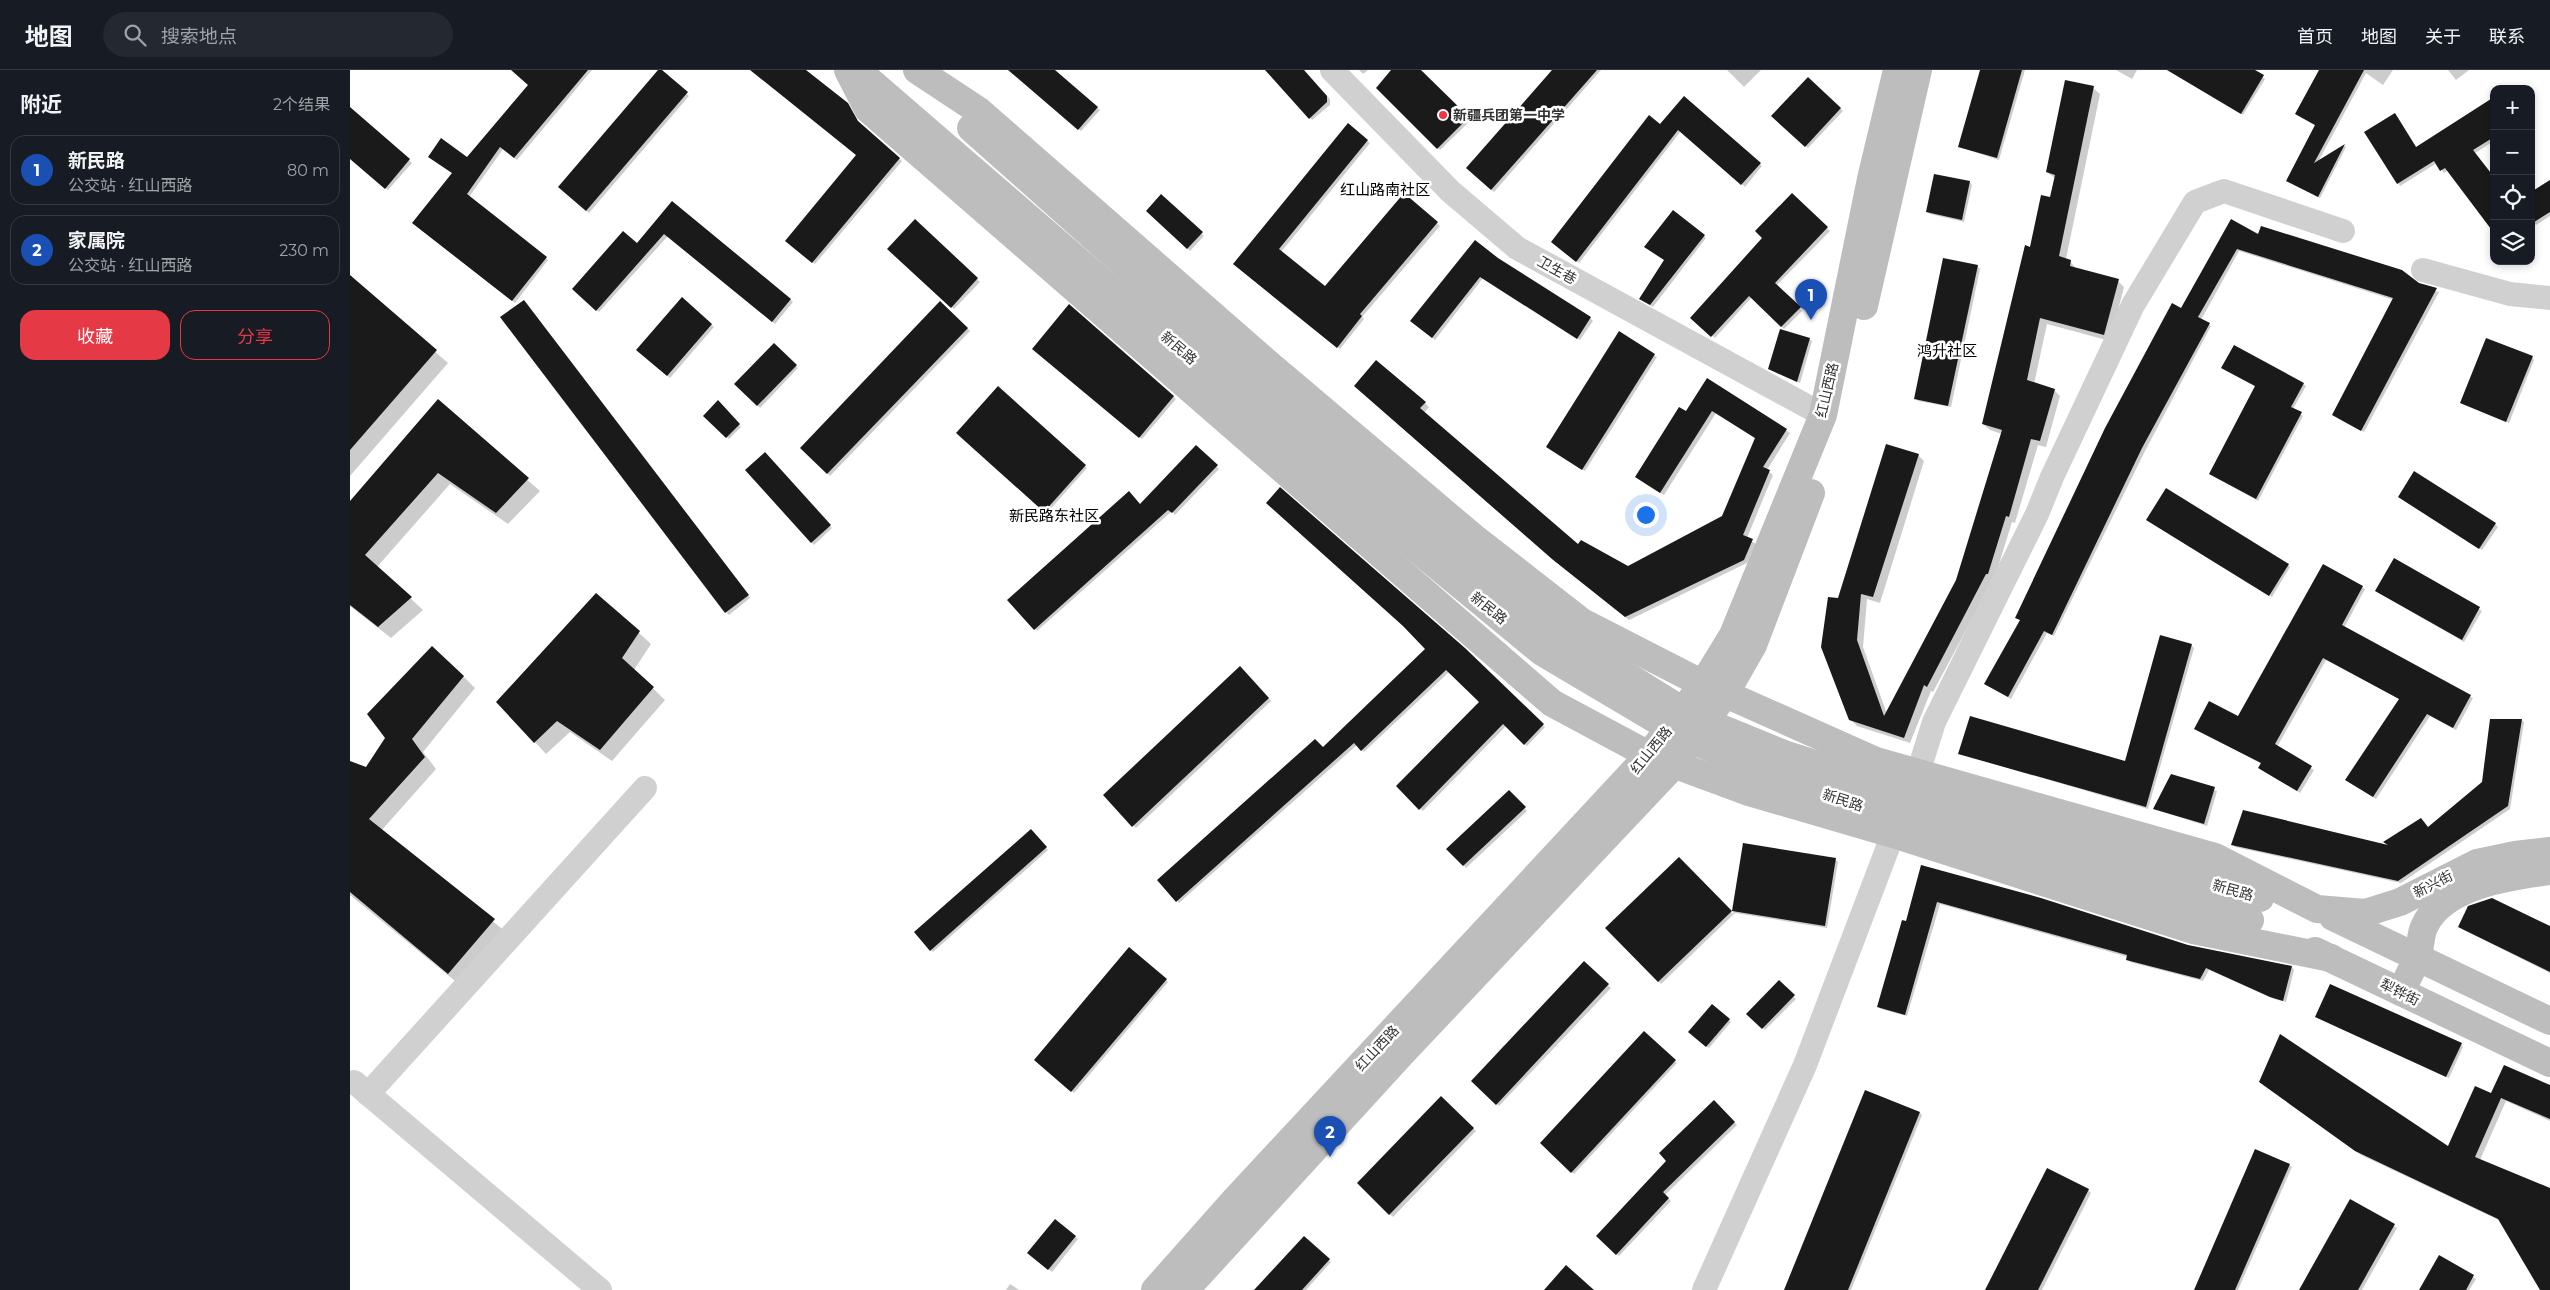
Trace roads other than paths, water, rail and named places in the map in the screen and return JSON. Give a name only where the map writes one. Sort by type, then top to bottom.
[{"type":"main road","points":[[848,70],[868,108],[1552,703],[1649,756],[1749,792],[1894,834],[2193,930],[2331,958]]},
{"type":"main road","name":"新民路","points":[[857,70],[1292,446],[1542,652],[1673,730],[1776,778],[1906,820],[2255,909]]},
{"type":"main road","name":"新民路","points":[[906,70],[1324,443],[1550,628],[1692,716],[1784,754],[2255,909]]},
{"type":"main road","points":[[917,70],[979,111],[1265,361],[1473,537],[1582,622],[1714,689],[1876,761],[2215,857],[2317,909],[2550,1021]]},
{"type":"main road","name":"红山西路","points":[[1185,1290],[1402,1053],[1674,765],[1714,689],[1733,635],[1823,415],[1871,179],[1897,70]]},
{"type":"main road","name":"红山西路","points":[[1156,1290],[1241,1194],[1753,645],[1838,422],[1918,70]]},
{"type":"main road","name":"新兴街","points":[[2317,909],[2365,913],[2400,902],[2477,863],[2515,855],[2550,851]]},
{"type":"main road","name":"新兴街","points":[[2401,992],[2418,956],[2424,926],[2443,902],[2475,886],[2515,875],[2550,871]]},
{"type":"main road","points":[[2255,909],[2317,909]]},
{"type":"main road","name":"犁铧街","points":[[2255,909],[2331,958],[2550,1063]]},
{"type":"street","name":"卫生巷","points":[[1332,70],[1450,191],[1517,248],[1823,415]]},
{"type":"street","points":[[1918,773],[1934,722],[2037,514],[2052,477],[2133,305],[2195,202],[2224,191],[2343,231]]},
{"type":"street","points":[[2423,270],[2510,294],[2550,298]]},
{"type":"street","points":[[600,1290],[361,1088],[645,788]]},
{"type":"street","points":[[1704,1290],[1805,1065],[1894,834]]},
{"type":"place","name":"新疆兵团第一中学","points":[[1443,115]]},
{"type":"place","name":"新民路","points":[[1811,320]]},
{"type":"place","name":"家属院","points":[[1330,1157]]},
{"type":"district","name":"红山路南社区","points":[[1385,189]]},
{"type":"district","name":"鸿升社区","points":[[1947,350]]},
{"type":"district","name":"新民路东社区","points":[[1054,515]]}]
